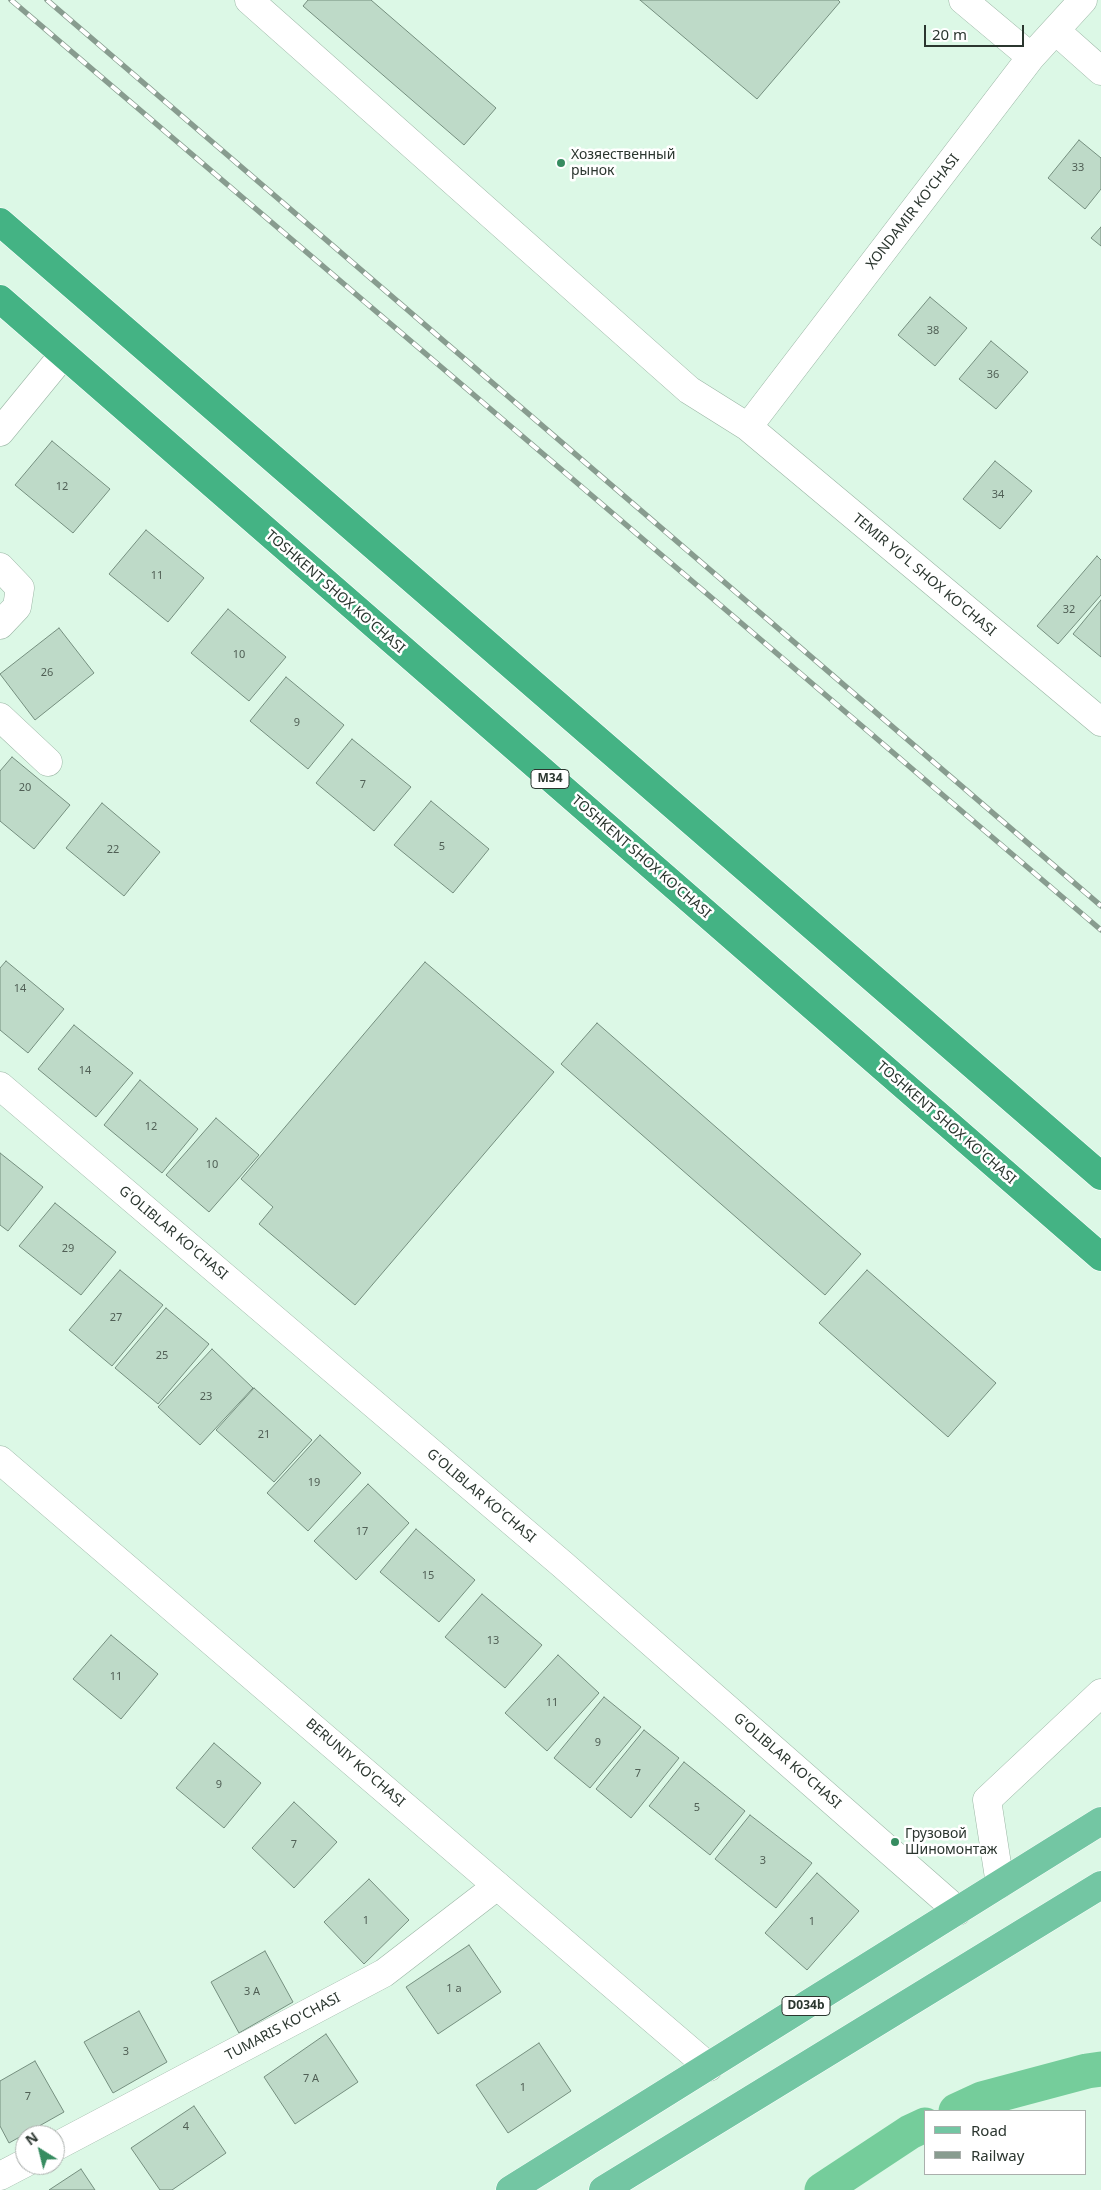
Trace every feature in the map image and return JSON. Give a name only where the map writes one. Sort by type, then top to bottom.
[{"type":"highway","points":[[0,222],[1101,1176]]},
{"type":"highway","name":"TOSHKENT SHOX KO'CHASI","points":[[0,299],[1101,1257]]},
{"type":"main road","name":"D034b","points":[[510,2190],[1101,1821]]},
{"type":"main road","points":[[602,2190],[1101,1885]]},
{"type":"street","name":"TEMIR YO'L SHOX KO'CHASI","points":[[249,0],[689,390],[748,427],[1101,722]]},
{"type":"street","points":[[963,0],[1031,57]]},
{"type":"street","name":"XONDAMIR KO'CHASI","points":[[748,427],[1031,57],[1083,0]]},
{"type":"street","points":[[1056,31],[1101,71]]},
{"type":"street","points":[[0,432],[64,355]]},
{"type":"street","points":[[0,567],[20,588],[17,606],[0,625]]},
{"type":"street","points":[[0,717],[48,762]]},
{"type":"street","name":"G'OLIBLAR KO'CHASI","points":[[0,1086],[562,1564],[958,1911]]},
{"type":"street","name":"BERUNIY KO'CHASI","points":[[0,1460],[709,2067]]},
{"type":"street","points":[[1000,1884],[987,1800],[1101,1693]]},
{"type":"street","name":"TUMARIS KO'CHASI","points":[[65,2142],[384,1973],[498,1886]]},
{"type":"street","points":[[0,2176],[15,2168]]},
{"type":"building","points":[[308,0],[371,0],[496,108],[464,145],[303,6]]},
{"type":"building","points":[[640,0],[838,0],[840,2],[757,99]]},
{"type":"building","points":[[1079,140],[1101,158],[1101,189],[1085,209],[1048,178]]},
{"type":"building","points":[[1101,227],[1101,246],[1091,238]]},
{"type":"building","points":[[930,297],[967,328],[935,366],[898,335]]},
{"type":"building","points":[[991,341],[1028,372],[996,409],[959,379]]},
{"type":"building","points":[[52,441],[110,489],[73,533],[15,485]]},
{"type":"building","points":[[995,461],[1032,491],[1000,529],[963,499]]},
{"type":"building","points":[[146,530],[204,578],[168,622],[109,574]]},
{"type":"building","points":[[1097,556],[1101,560],[1101,595],[1058,644],[1037,626]]},
{"type":"building","points":[[1101,600],[1101,657],[1073,634]]},
{"type":"building","points":[[228,609],[286,657],[249,701],[191,653]]},
{"type":"building","points":[[59,628],[94,673],[35,720],[0,674]]},
{"type":"building","points":[[286,677],[344,725],[308,769],[250,721]]},
{"type":"building","points":[[352,739],[411,787],[374,831],[316,783]]},
{"type":"building","points":[[12,757],[70,805],[34,849],[0,821],[0,771]]},
{"type":"building","points":[[431,801],[489,849],[453,893],[394,845]]},
{"type":"building","points":[[102,803],[160,852],[124,896],[66,848]]},
{"type":"building","points":[[6,961],[64,1009],[28,1053],[0,1030],[0,968]]},
{"type":"building","points":[[425,962],[554,1072],[355,1305],[259,1224],[273,1207],[241,1179]]},
{"type":"building","points":[[597,1023],[861,1254],[825,1295],[561,1064]]},
{"type":"building","points":[[74,1025],[133,1073],[96,1117],[38,1069]]},
{"type":"building","points":[[140,1080],[198,1129],[162,1173],[104,1125]]},
{"type":"building","points":[[216,1118],[259,1155],[209,1212],[166,1175]]},
{"type":"building","points":[[0,1153],[43,1187],[8,1231],[0,1225]]},
{"type":"building","points":[[55,1203],[116,1252],[81,1295],[19,1246]]},
{"type":"building","points":[[120,1270],[163,1305],[112,1366],[69,1330]]},
{"type":"building","points":[[867,1270],[996,1383],[948,1437],[819,1323]]},
{"type":"building","points":[[166,1308],[209,1344],[158,1404],[115,1368]]},
{"type":"building","points":[[212,1349],[253,1388],[200,1445],[158,1407]]},
{"type":"building","points":[[254,1388],[312,1440],[274,1482],[216,1430]]},
{"type":"building","points":[[320,1435],[361,1473],[308,1531],[267,1493]]},
{"type":"building","points":[[368,1484],[409,1523],[356,1580],[314,1541]]},
{"type":"building","points":[[416,1529],[475,1580],[439,1622],[380,1572]]},
{"type":"building","points":[[482,1594],[542,1645],[505,1688],[445,1637]]},
{"type":"building","points":[[111,1635],[158,1674],[121,1719],[73,1679]]},
{"type":"building","points":[[558,1655],[599,1693],[547,1751],[505,1713]]},
{"type":"building","points":[[604,1697],[641,1727],[590,1788],[554,1758]]},
{"type":"building","points":[[644,1730],[679,1758],[631,1818],[596,1789]]},
{"type":"building","points":[[214,1743],[261,1783],[224,1828],[176,1788]]},
{"type":"building","points":[[684,1762],[745,1811],[710,1855],[649,1806]]},
{"type":"building","points":[[294,1802],[337,1842],[294,1888],[252,1848]]},
{"type":"building","points":[[750,1815],[812,1863],[776,1908],[715,1859]]},
{"type":"building","points":[[817,1873],[859,1911],[807,1970],[765,1933]]},
{"type":"building","points":[[369,1879],[409,1920],[364,1964],[324,1922]]},
{"type":"building","points":[[469,1945],[501,1992],[438,2034],[406,1987]]},
{"type":"building","points":[[265,1951],[293,2002],[239,2033],[211,1982]]},
{"type":"building","points":[[139,2011],[167,2062],[113,2093],[84,2042]]},
{"type":"building","points":[[326,2034],[358,2082],[295,2124],[264,2077]]},
{"type":"building","points":[[539,2043],[571,2091],[508,2133],[476,2085]]},
{"type":"building","points":[[35,2061],[64,2112],[41,2125],[15,2125],[15,2140],[9,2143],[0,2126],[0,2081]]},
{"type":"building","points":[[194,2106],[226,2153],[172,2190],[160,2190],[131,2148]]},
{"type":"building","points":[[81,2169],[95,2190],[49,2190]]},
{"type":"waterway","points":[[958,2110],[982,2099],[1101,2069]]},
{"type":"waterway","points":[[822,2190],[910,2132],[924,2125]]},
{"type":"railway","points":[[11,0],[1101,930]]},
{"type":"railway","points":[[47,0],[1101,906]]},
{"type":"place","name":"Хозяественный рынок","points":[[561,163]]},
{"type":"place","name":"Грузовой Шиномонтаж","points":[[895,1842]]}]
